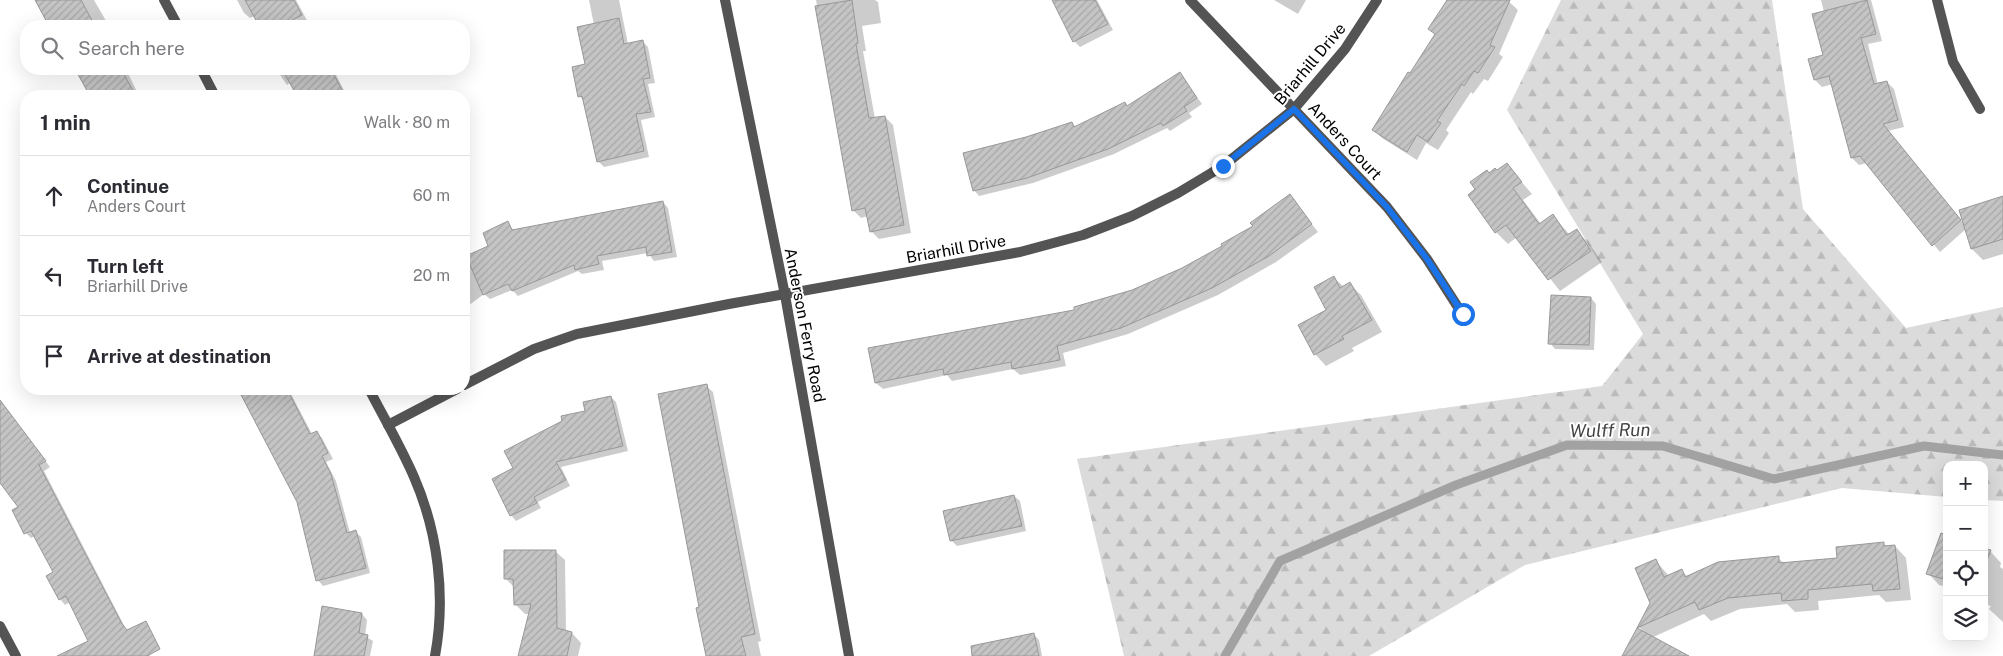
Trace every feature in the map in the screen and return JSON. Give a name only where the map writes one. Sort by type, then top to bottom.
[{"type":"street","points":[[164,0],[175,20]]},
{"type":"street","name":"Anderson Ferry Road","points":[[725,0],[784,295],[849,656]]},
{"type":"street","name":"Anders Court","points":[[1190,0],[1387,207],[1427,259],[1463,314]]},
{"type":"street","name":"Briarhill Drive","points":[[470,382],[534,349],[577,334],[1020,252],[1083,235],[1132,216],[1178,193],[1223,166],[1294,109],[1345,49],[1377,0]]},
{"type":"street","points":[[1937,0],[1953,62],[1980,109]]},
{"type":"street","points":[[203,75],[212,90]]},
{"type":"street","points":[[372,395],[415,477],[431,526],[438,564],[440,602],[435,656]]},
{"type":"street","points":[[388,425],[446,395]]},
{"type":"street","points":[[0,626],[16,656]]},
{"type":"green space","points":[[1561,0],[1772,0],[1803,209],[1906,328],[2003,307],[2003,501],[1988,500],[1988,461],[1943,461],[1943,497],[1842,488],[1525,565],[1369,656],[1124,656],[1077,459],[1602,386],[1643,334],[1507,110]]},
{"type":"building","points":[[35,0],[81,0],[92,20],[46,20]]},
{"type":"building","points":[[245,0],[294,0],[302,15],[292,20],[256,20]]},
{"type":"building","points":[[852,0],[858,43],[856,44],[869,118],[885,116],[904,225],[870,232],[865,208],[852,211],[815,6]]},
{"type":"building","points":[[1052,0],[1095,0],[1108,24],[1073,42]]},
{"type":"building","points":[[1447,0],[1510,0],[1490,45],[1495,47],[1478,73],[1474,71],[1464,86],[1462,84],[1437,121],[1441,123],[1428,142],[1417,135],[1407,152],[1372,130],[1408,72],[1410,73],[1435,34],[1428,29]]},
{"type":"building","points":[[1867,0],[1876,34],[1861,38],[1874,84],[1887,81],[1898,120],[1883,124],[1961,220],[1932,246],[1860,156],[1851,158],[1829,76],[1814,80],[1808,59],[1823,55],[1812,14]]},
{"type":"building","points":[[619,18],[624,44],[643,40],[650,78],[643,79],[651,112],[636,114],[644,151],[597,162],[582,96],[578,97],[572,67],[585,64],[577,27]]},
{"type":"building","points":[[1180,72],[1197,98],[1184,107],[1187,111],[1163,126],[1161,123],[1108,149],[1027,178],[973,191],[963,153],[1026,137],[1072,122],[1074,127],[1125,102],[1127,106]]},
{"type":"building","points":[[78,75],[124,75],[133,90],[87,90]]},
{"type":"building","points":[[285,75],[334,75],[342,90],[294,90]]},
{"type":"building","points":[[1507,163],[1522,182],[1513,188],[1539,224],[1553,214],[1567,235],[1577,229],[1591,251],[1548,280],[1506,225],[1495,233],[1468,195],[1475,189],[1470,182],[1487,170],[1489,173]]},
{"type":"building","points":[[1290,194],[1312,224],[1269,256],[1212,288],[1121,328],[1057,346],[1060,360],[1012,369],[1011,362],[944,375],[943,369],[875,383],[868,348],[1074,310],[1074,307],[1132,290],[1182,268],[1222,246],[1221,244],[1253,226],[1250,223]]},
{"type":"building","points":[[2003,196],[2003,239],[1971,249],[1959,210]]},
{"type":"building","points":[[663,201],[672,252],[647,256],[646,247],[597,256],[599,264],[575,270],[574,265],[512,291],[508,284],[483,295],[470,265],[470,254],[488,246],[483,233],[508,221],[512,230]]},
{"type":"building","points":[[1334,276],[1340,288],[1350,282],[1372,320],[1342,336],[1344,339],[1314,355],[1298,325],[1326,310],[1314,287]]},
{"type":"building","points":[[1551,295],[1591,297],[1589,345],[1548,344]]},
{"type":"building","points":[[707,384],[755,634],[741,637],[746,656],[706,656],[696,608],[699,607],[658,394]]},
{"type":"building","points":[[241,395],[290,395],[310,434],[317,431],[328,453],[322,456],[331,474],[347,533],[356,530],[366,568],[316,581],[297,502]]},
{"type":"building","points":[[611,396],[623,446],[556,462],[566,480],[534,497],[537,503],[510,516],[492,479],[513,468],[504,451],[562,421],[561,416],[585,411],[583,402]]},
{"type":"building","points":[[0,400],[46,461],[39,465],[122,624],[127,630],[146,621],[160,649],[147,656],[57,656],[88,641],[66,596],[59,600],[46,576],[53,572],[31,531],[24,534],[12,510],[18,507],[0,483]]},
{"type":"building","points":[[1014,495],[1022,526],[950,541],[943,511]]},
{"type":"building","points":[[1941,533],[1943,534],[1943,579],[1926,574]]},
{"type":"building","points":[[1884,542],[1884,546],[1895,545],[1900,589],[1873,591],[1872,584],[1808,590],[1808,599],[1782,601],[1781,593],[1728,598],[1699,610],[1695,602],[1637,628],[1650,603],[1635,568],[1656,559],[1664,577],[1682,569],[1685,577],[1718,562],[1779,556],[1779,563],[1837,558],[1836,547]]},
{"type":"building","points":[[504,550],[556,550],[557,628],[572,632],[567,656],[518,656],[531,604],[514,605],[513,579],[504,579]]},
{"type":"building","points":[[322,606],[362,613],[359,633],[368,635],[364,656],[314,656]]},
{"type":"building","points":[[1637,628],[1689,656],[1622,656]]},
{"type":"building","points":[[1034,633],[1039,656],[972,656],[971,646]]},
{"type":"waterway","name":"Wulff Run","points":[[1225,656],[1280,561],[1456,485],[1567,445],[1663,446],[1774,479],[1924,446],[2003,455]]},
{"type":"route","points":[[1223,166],[1294,109],[1387,207],[1427,259],[1463,314]]}]
